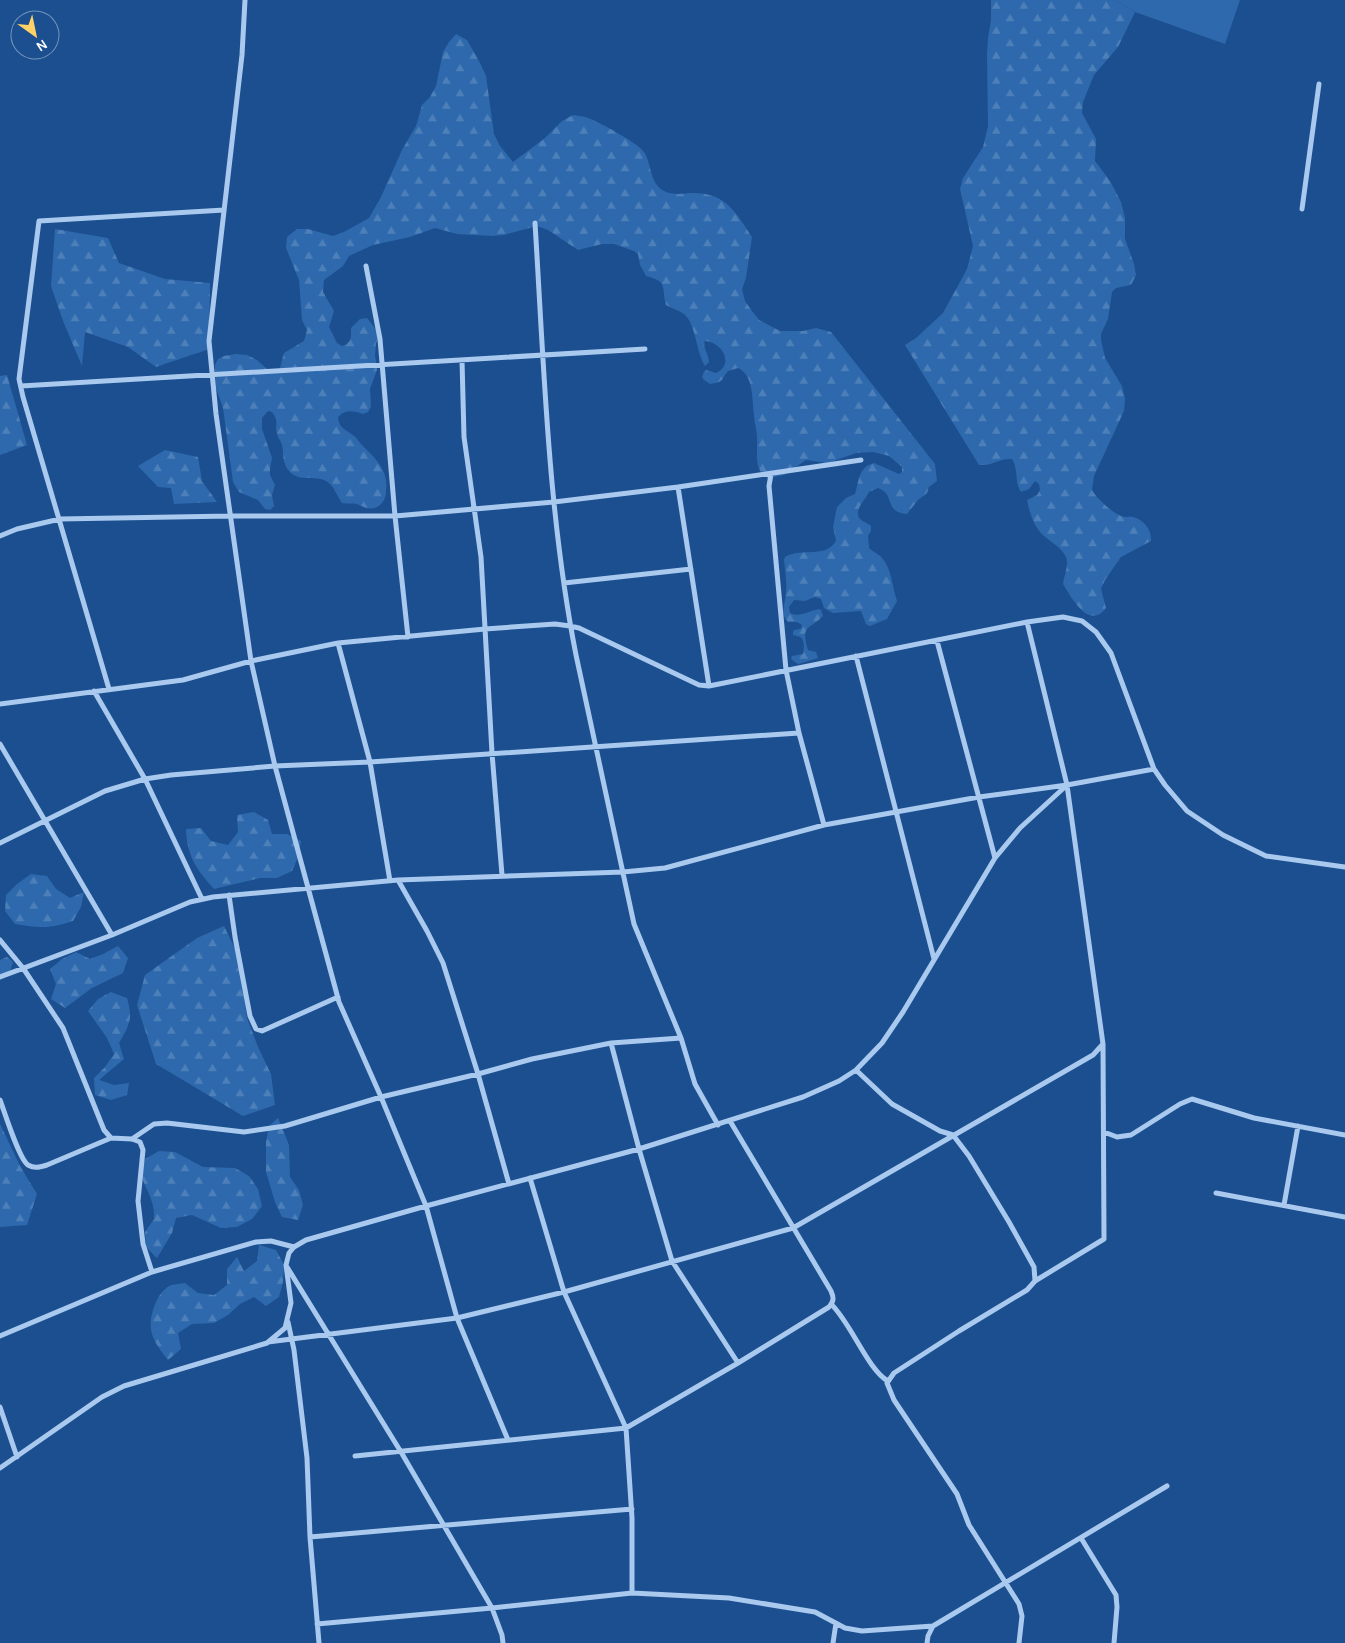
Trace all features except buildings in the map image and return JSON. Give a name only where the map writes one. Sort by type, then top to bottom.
[{"type":"street","points":[[245,0],[242,55],[209,341],[230,516],[251,661],[275,766],[338,997],[426,1206],[457,1318],[508,1440]]},
{"type":"street","points":[[1302,209],[1320,84]]},
{"type":"street","points":[[109,689],[19,379],[39,221],[224,210]]},
{"type":"street","points":[[535,223],[554,502],[570,626],[634,924],[681,1038],[695,1084],[718,1125]]},
{"type":"street","points":[[366,266],[380,339],[395,516],[408,637]]},
{"type":"street","points":[[21,386],[645,349]]},
{"type":"street","points":[[462,360],[464,437],[481,557],[492,753],[502,875]]},
{"type":"street","points":[[0,536],[17,529],[60,519],[395,516],[554,502],[678,487],[861,460]]},
{"type":"street","points":[[771,474],[769,486],[786,670],[799,733],[824,825]]},
{"type":"street","points":[[678,487],[709,686]]},
{"type":"street","points":[[564,582],[691,569]]},
{"type":"street","points":[[0,704],[183,680],[251,661],[338,643],[485,628],[556,624],[570,626],[698,685],[709,686],[1027,622],[1063,617],[1082,621],[1096,632],[1111,653],[1154,769],[1165,785],[1188,811],[1223,835],[1266,856],[1345,867]]},
{"type":"street","points":[[1019,1643],[1022,1616],[1019,1604],[970,1525],[957,1494],[894,1400],[889,1390],[888,1381],[894,1373],[958,1331],[1027,1290],[1035,1281],[1104,1239],[1103,1044],[1067,785],[1027,622]]},
{"type":"street","points":[[938,640],[995,858]]},
{"type":"street","points":[[338,643],[370,762],[390,881]]},
{"type":"street","points":[[856,656],[934,959]]},
{"type":"street","points":[[94,691],[145,779],[202,899]]},
{"type":"street","points":[[0,843],[105,791],[145,779],[210,770],[370,762],[799,733]]},
{"type":"street","points":[[0,744],[112,935]]},
{"type":"street","points":[[0,977],[112,935],[190,902],[202,899],[398,880],[623,872],[666,868],[824,825],[979,797],[1067,785],[1154,769]]},
{"type":"street","points":[[267,1342],[285,1328],[291,1303],[286,1265],[289,1254],[294,1247],[306,1240],[639,1149],[718,1125],[803,1097],[840,1081],[856,1070],[882,1043],[904,1012],[995,858],[1020,828],[1067,785]]},
{"type":"street","points":[[398,880],[428,930],[443,963],[478,1074],[509,1184]]},
{"type":"street","points":[[229,895],[250,1016],[256,1029],[262,1031],[338,997]]},
{"type":"street","points":[[0,940],[23,968],[63,1028],[104,1130],[110,1138]]},
{"type":"street","points":[[132,1139],[154,1124],[167,1123],[244,1132],[284,1126],[381,1097],[532,1059],[610,1043],[681,1038]]},
{"type":"street","points":[[610,1043],[672,1261],[738,1363]]},
{"type":"street","points":[[0,1468],[102,1397],[124,1386],[267,1342],[457,1318],[564,1292],[793,1228],[1093,1055],[1103,1044]]},
{"type":"street","points":[[856,1070],[892,1104],[940,1131],[953,1135],[969,1156],[1009,1222],[1034,1267],[1035,1281]]},
{"type":"street","points":[[1104,1132],[1117,1137],[1131,1135],[1180,1104],[1192,1099],[1254,1118],[1345,1135]]},
{"type":"street","points":[[0,1100],[21,1155],[27,1164],[37,1168],[110,1138],[132,1139],[140,1142],[143,1150],[138,1201],[144,1244],[152,1272]]},
{"type":"street","points":[[355,1456],[626,1428],[738,1363],[831,1304],[833,1297],[831,1291],[730,1121]]},
{"type":"street","points":[[1284,1206],[1298,1126]]},
{"type":"street","points":[[530,1178],[564,1292],[626,1428],[632,1509],[632,1593]]},
{"type":"street","points":[[1216,1193],[1345,1217]]},
{"type":"street","points":[[0,1336],[152,1272],[256,1242],[271,1241],[294,1247]]},
{"type":"street","points":[[286,1265],[401,1452],[492,1608],[503,1643]]},
{"type":"street","points":[[831,1304],[843,1318],[879,1375],[888,1381]]},
{"type":"street","points":[[287,1319],[292,1339],[307,1458],[310,1537],[319,1643]]},
{"type":"street","points":[[0,1407],[17,1457]]},
{"type":"street","points":[[317,1624],[632,1593],[729,1598],[816,1612],[845,1628],[862,1631],[933,1626],[1167,1486]]},
{"type":"street","points":[[310,1537],[632,1509]]},
{"type":"street","points":[[1081,1538],[1116,1595],[1114,1643]]},
{"type":"street","points":[[833,1643],[836,1623]]},
{"type":"street","points":[[927,1643],[933,1626]]},
{"type":"green space","points":[[991,0],[1114,0],[1135,12],[1118,47],[1094,75],[1083,102],[1082,113],[1096,139],[1095,161],[1110,181],[1121,202],[1125,218],[1125,239],[1136,275],[1131,285],[1116,288],[1112,292],[1108,319],[1101,334],[1105,358],[1122,386],[1125,399],[1124,411],[1094,476],[1092,490],[1109,509],[1124,517],[1137,518],[1144,523],[1149,529],[1151,541],[1121,557],[1101,589],[1106,608],[1100,614],[1093,616],[1081,610],[1066,590],[1063,584],[1067,567],[1066,557],[1061,550],[1041,533],[1032,517],[1027,500],[1037,495],[1040,490],[1039,484],[1035,481],[1029,489],[1021,492],[1012,459],[979,465],[905,345],[916,338],[943,313],[967,269],[973,246],[960,189],[963,178],[983,147],[988,126],[987,54]]},
{"type":"green space","points":[[1114,0],[1240,0],[1225,44],[1135,12]]},
{"type":"green space","points":[[456,34],[467,40],[486,76],[494,134],[500,146],[513,162],[545,138],[562,121],[573,115],[582,116],[609,128],[640,148],[647,157],[653,178],[659,188],[674,194],[691,193],[712,196],[728,205],[752,237],[746,278],[742,289],[745,301],[759,320],[780,331],[803,331],[816,328],[831,332],[935,464],[937,481],[929,487],[927,493],[918,500],[907,514],[895,510],[887,494],[878,488],[869,492],[858,512],[860,519],[871,526],[868,536],[869,548],[885,562],[891,578],[897,601],[887,619],[870,626],[866,624],[861,611],[833,613],[824,608],[821,599],[815,597],[805,601],[794,600],[789,607],[790,613],[800,614],[819,609],[823,616],[808,628],[805,636],[808,650],[816,652],[818,658],[798,664],[791,659],[792,656],[803,654],[804,647],[802,638],[793,635],[793,632],[802,627],[801,624],[788,622],[785,619],[786,576],[784,560],[785,557],[792,554],[826,550],[836,541],[833,527],[837,507],[846,498],[855,494],[860,476],[865,468],[874,463],[899,474],[902,472],[902,467],[889,456],[873,452],[856,453],[828,463],[806,460],[784,475],[767,478],[758,465],[757,435],[750,382],[747,376],[738,368],[728,371],[722,380],[718,382],[710,384],[704,380],[702,377],[706,370],[716,373],[722,369],[725,364],[724,354],[717,345],[705,341],[704,346],[709,362],[705,366],[691,324],[684,314],[666,305],[663,286],[653,278],[646,276],[640,265],[638,254],[614,244],[602,244],[578,250],[548,230],[537,226],[492,236],[457,234],[435,228],[410,237],[373,245],[349,256],[343,266],[324,280],[323,292],[334,311],[329,327],[337,343],[342,346],[348,343],[351,337],[351,328],[360,319],[367,318],[378,332],[379,337],[376,343],[375,355],[377,370],[370,389],[371,407],[368,412],[363,414],[350,411],[338,417],[341,426],[356,438],[380,464],[383,470],[386,492],[381,504],[375,508],[369,508],[357,504],[342,503],[329,483],[324,480],[293,475],[285,465],[282,445],[276,431],[276,419],[272,412],[268,411],[262,418],[262,429],[272,458],[270,475],[275,485],[272,495],[274,506],[270,510],[265,509],[258,500],[239,492],[233,482],[223,408],[216,388],[215,365],[218,359],[224,356],[247,355],[257,360],[269,371],[280,368],[284,353],[304,341],[307,330],[302,320],[299,280],[286,248],[287,237],[297,229],[308,229],[333,236],[369,218],[381,197],[402,150],[416,126],[422,105],[430,97],[436,86],[443,52]]},
{"type":"green space","points":[[55,229],[108,238],[119,263],[165,279],[210,283],[209,349],[156,367],[128,347],[85,332],[82,366],[51,286]]},
{"type":"green space","points":[[7,375],[27,445],[0,455],[0,376]]},
{"type":"green space","points":[[165,450],[198,457],[202,481],[217,502],[174,504],[171,488],[158,487],[138,466]]},
{"type":"green space","points":[[254,812],[268,820],[272,834],[287,834],[301,841],[298,857],[292,871],[277,878],[260,878],[214,889],[194,862],[188,847],[186,829],[201,828],[211,841],[228,845],[238,832],[237,815]]},
{"type":"green space","points":[[31,874],[47,876],[56,889],[70,898],[84,892],[81,907],[73,921],[44,927],[15,924],[5,911],[6,895]]},
{"type":"green space","points":[[224,926],[238,955],[247,1018],[271,1074],[275,1105],[243,1116],[156,1064],[137,1005],[145,975],[197,938]]},
{"type":"green space","points":[[118,946],[128,958],[123,973],[92,988],[65,1008],[51,999],[56,984],[50,969],[62,959],[76,952],[90,959]]},
{"type":"green space","points":[[7,957],[13,962],[10,971],[0,975],[0,960]]},
{"type":"green space","points":[[111,992],[127,998],[130,1016],[128,1026],[119,1043],[124,1059],[99,1080],[114,1085],[129,1083],[127,1095],[111,1100],[95,1095],[94,1078],[114,1054],[107,1038],[88,1011],[98,999]]},
{"type":"green space","points":[[278,1118],[289,1145],[290,1177],[299,1190],[303,1205],[298,1220],[282,1217],[275,1202],[266,1172],[266,1142],[269,1126]]},
{"type":"green space","points":[[0,1124],[20,1166],[37,1194],[27,1225],[0,1227]]},
{"type":"green space","points":[[159,1151],[175,1152],[203,1167],[235,1168],[249,1176],[258,1189],[262,1206],[252,1219],[237,1227],[221,1228],[192,1215],[176,1218],[172,1233],[157,1258],[146,1247],[145,1232],[154,1219],[154,1213],[153,1204],[142,1173],[145,1159]]},
{"type":"green space","points":[[259,1245],[276,1250],[284,1265],[283,1282],[279,1297],[266,1306],[254,1297],[240,1304],[228,1315],[214,1323],[192,1324],[178,1333],[181,1349],[168,1360],[155,1341],[151,1329],[153,1312],[161,1294],[169,1286],[185,1283],[198,1293],[214,1295],[227,1285],[227,1269],[237,1257],[244,1271],[257,1261]]}]
